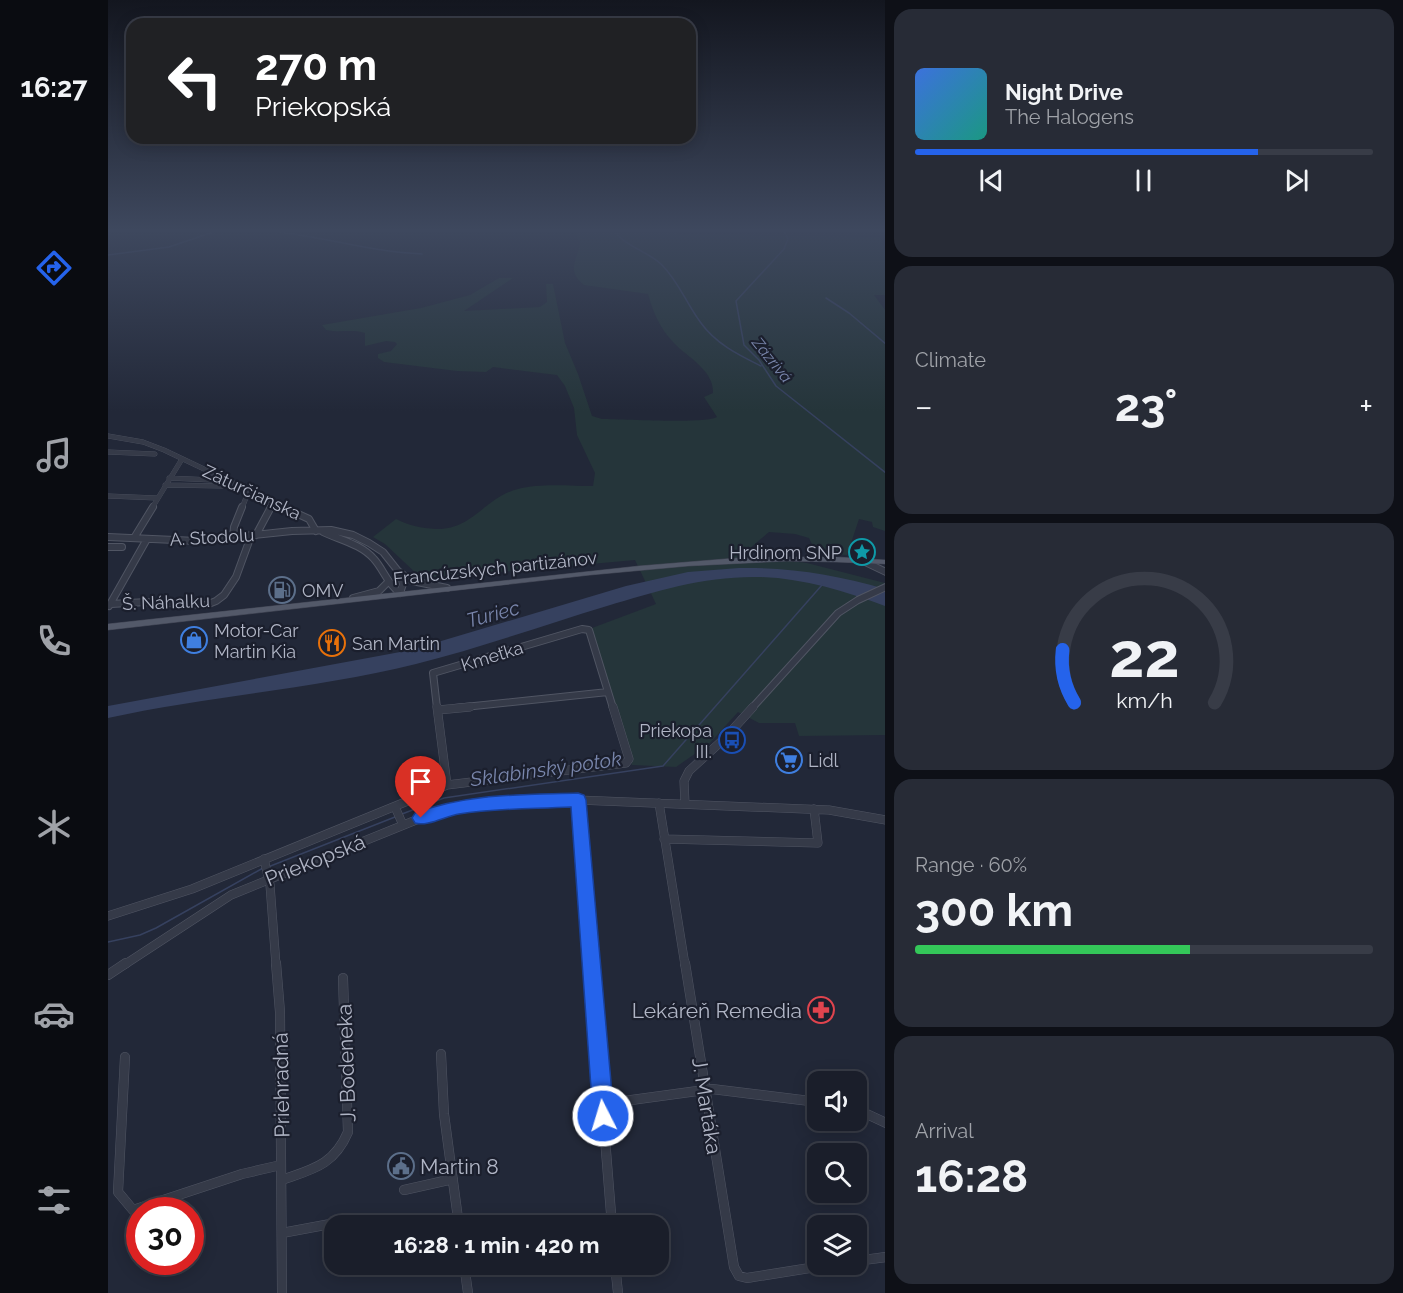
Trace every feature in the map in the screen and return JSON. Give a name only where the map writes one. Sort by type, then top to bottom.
[{"type":"main road","name":"Francúzskych partizánov","points":[[108,627],[353,598],[741,559],[885,562]]},
{"type":"street","points":[[108,445],[111,436]]},
{"type":"street","name":"Záturčianska","points":[[111,436],[143,442],[182,459],[309,519],[319,531],[343,533],[363,539],[383,552],[398,571],[412,581],[447,588]]},
{"type":"street","points":[[108,452],[155,454]]},
{"type":"street","points":[[134,538],[182,459]]},
{"type":"street","points":[[169,478],[212,480]]},
{"type":"street","points":[[165,485],[223,486]]},
{"type":"street","points":[[233,538],[234,527],[249,490]]},
{"type":"street","points":[[108,497],[157,498]]},
{"type":"street","name":"Š. Náhalku","points":[[110,605],[214,603],[228,592],[254,535],[273,502]]},
{"type":"street","points":[[319,531],[367,552],[382,569],[387,583],[400,593],[404,588],[404,582],[398,571]]},
{"type":"street","name":"A. Stodolu","points":[[108,537],[197,541],[319,531]]},
{"type":"street","points":[[110,605],[147,539]]},
{"type":"street","points":[[108,547],[122,547]]},
{"type":"street","points":[[863,561],[885,572]]},
{"type":"street","points":[[353,598],[379,591],[387,583]]},
{"type":"street","points":[[685,804],[684,781],[689,771],[725,738],[825,626],[858,600],[885,587]]},
{"type":"street","name":"Kmeťka","points":[[447,785],[433,673],[587,629],[608,692]]},
{"type":"street","points":[[108,916],[192,889],[447,785],[626,762],[629,759],[608,692],[438,710]]},
{"type":"street","points":[[578,800],[611,1215]]},
{"type":"street","name":"Priekopská","points":[[108,975],[208,908],[268,875],[402,821],[470,805],[578,800],[814,809],[839,811],[885,820]]},
{"type":"street","name":"J. Martáka","points":[[658,803],[734,1267],[739,1276],[747,1278],[807,1268]]},
{"type":"street","points":[[395,807],[402,821]]},
{"type":"street","points":[[664,839],[818,843],[814,809]]},
{"type":"street","name":"Priehradná","points":[[264,859],[268,875],[280,1012],[282,1293]]},
{"type":"street","name":"J. Bodeneka","points":[[282,1180],[331,1160],[339,1153],[348,1132],[343,978]]},
{"type":"street","points":[[441,1054],[444,1114],[458,1215]]},
{"type":"street","points":[[125,1057],[118,1192],[133,1210],[242,1174],[281,1165]]},
{"type":"street","points":[[602,1104],[704,1090],[807,1100]]},
{"type":"street","points":[[867,1115],[885,1123]]},
{"type":"street","points":[[404,1190],[453,1179]]},
{"type":"street","points":[[282,1233],[324,1225]]},
{"type":"street","points":[[867,1259],[885,1257]]},
{"type":"street","points":[[466,1275],[468,1293]]},
{"type":"street","points":[[616,1275],[618,1293]]},
{"type":"shaded area","points":[[478,290],[495,290],[464,311],[540,307],[547,302],[546,290],[554,290],[565,343],[592,416],[602,419],[662,421],[717,417],[704,397],[713,393],[709,377],[665,332],[648,294],[622,290],[885,290],[885,295],[874,295],[885,310],[885,531],[873,527],[872,522],[859,519],[847,555],[816,553],[809,538],[795,534],[769,532],[742,555],[807,563],[885,583],[885,735],[799,736],[795,723],[759,723],[738,712],[709,744],[676,767],[632,765],[592,628],[656,604],[635,560],[459,576],[420,577],[385,544],[373,537],[396,519],[420,527],[449,528],[470,519],[507,493],[535,486],[593,486],[595,473],[577,435],[574,408],[565,386],[557,375],[493,367],[486,372],[457,371],[384,362],[378,358],[378,354],[391,351],[397,344],[395,342],[386,341],[365,346],[365,333],[326,330],[322,325],[421,308],[470,295]]},
{"type":"water","points":[[739,568],[795,571],[867,584],[885,589],[885,606],[838,590],[791,580],[758,577],[719,579],[644,595],[488,644],[378,673],[108,718],[108,706],[411,650],[626,586],[688,572]]},
{"type":"waterway","points":[[680,290],[696,316],[714,337],[736,353],[761,366]]},
{"type":"waterway","name":"Zázrivá","points":[[746,290],[736,301],[744,345],[759,360],[776,386],[885,472]]},
{"type":"waterway","points":[[826,298],[849,313],[885,343]]},
{"type":"waterway","name":"Sklabinský potok","points":[[402,814],[444,798],[663,766],[822,585]]},
{"type":"waterway","name":"Sklabinský potok","points":[[268,867],[395,817]]},
{"type":"waterway","name":"Sklabinský potok","points":[[108,942],[140,935],[156,928],[263,868]]},
{"type":"place","name":"Hrdinom SNP","points":[[862,552]]},
{"type":"place","name":"OMV","points":[[282,590]]},
{"type":"place","name":"Motor-Car Martin Kia","points":[[194,640]]},
{"type":"place","name":"San Martin","points":[[332,643]]},
{"type":"place","name":"Priekopa III.","points":[[732,740]]},
{"type":"place","name":"Lidl","points":[[789,760]]},
{"type":"place","name":"Lekáreň Remedia","points":[[821,1010]]},
{"type":"place","name":"Martin 8","points":[[401,1166]]},
{"type":"route","points":[[421,818],[449,809],[478,804],[578,800],[603,1116]]},
{"type":"water label","name":"Turiec","points":[[493,614]]}]
